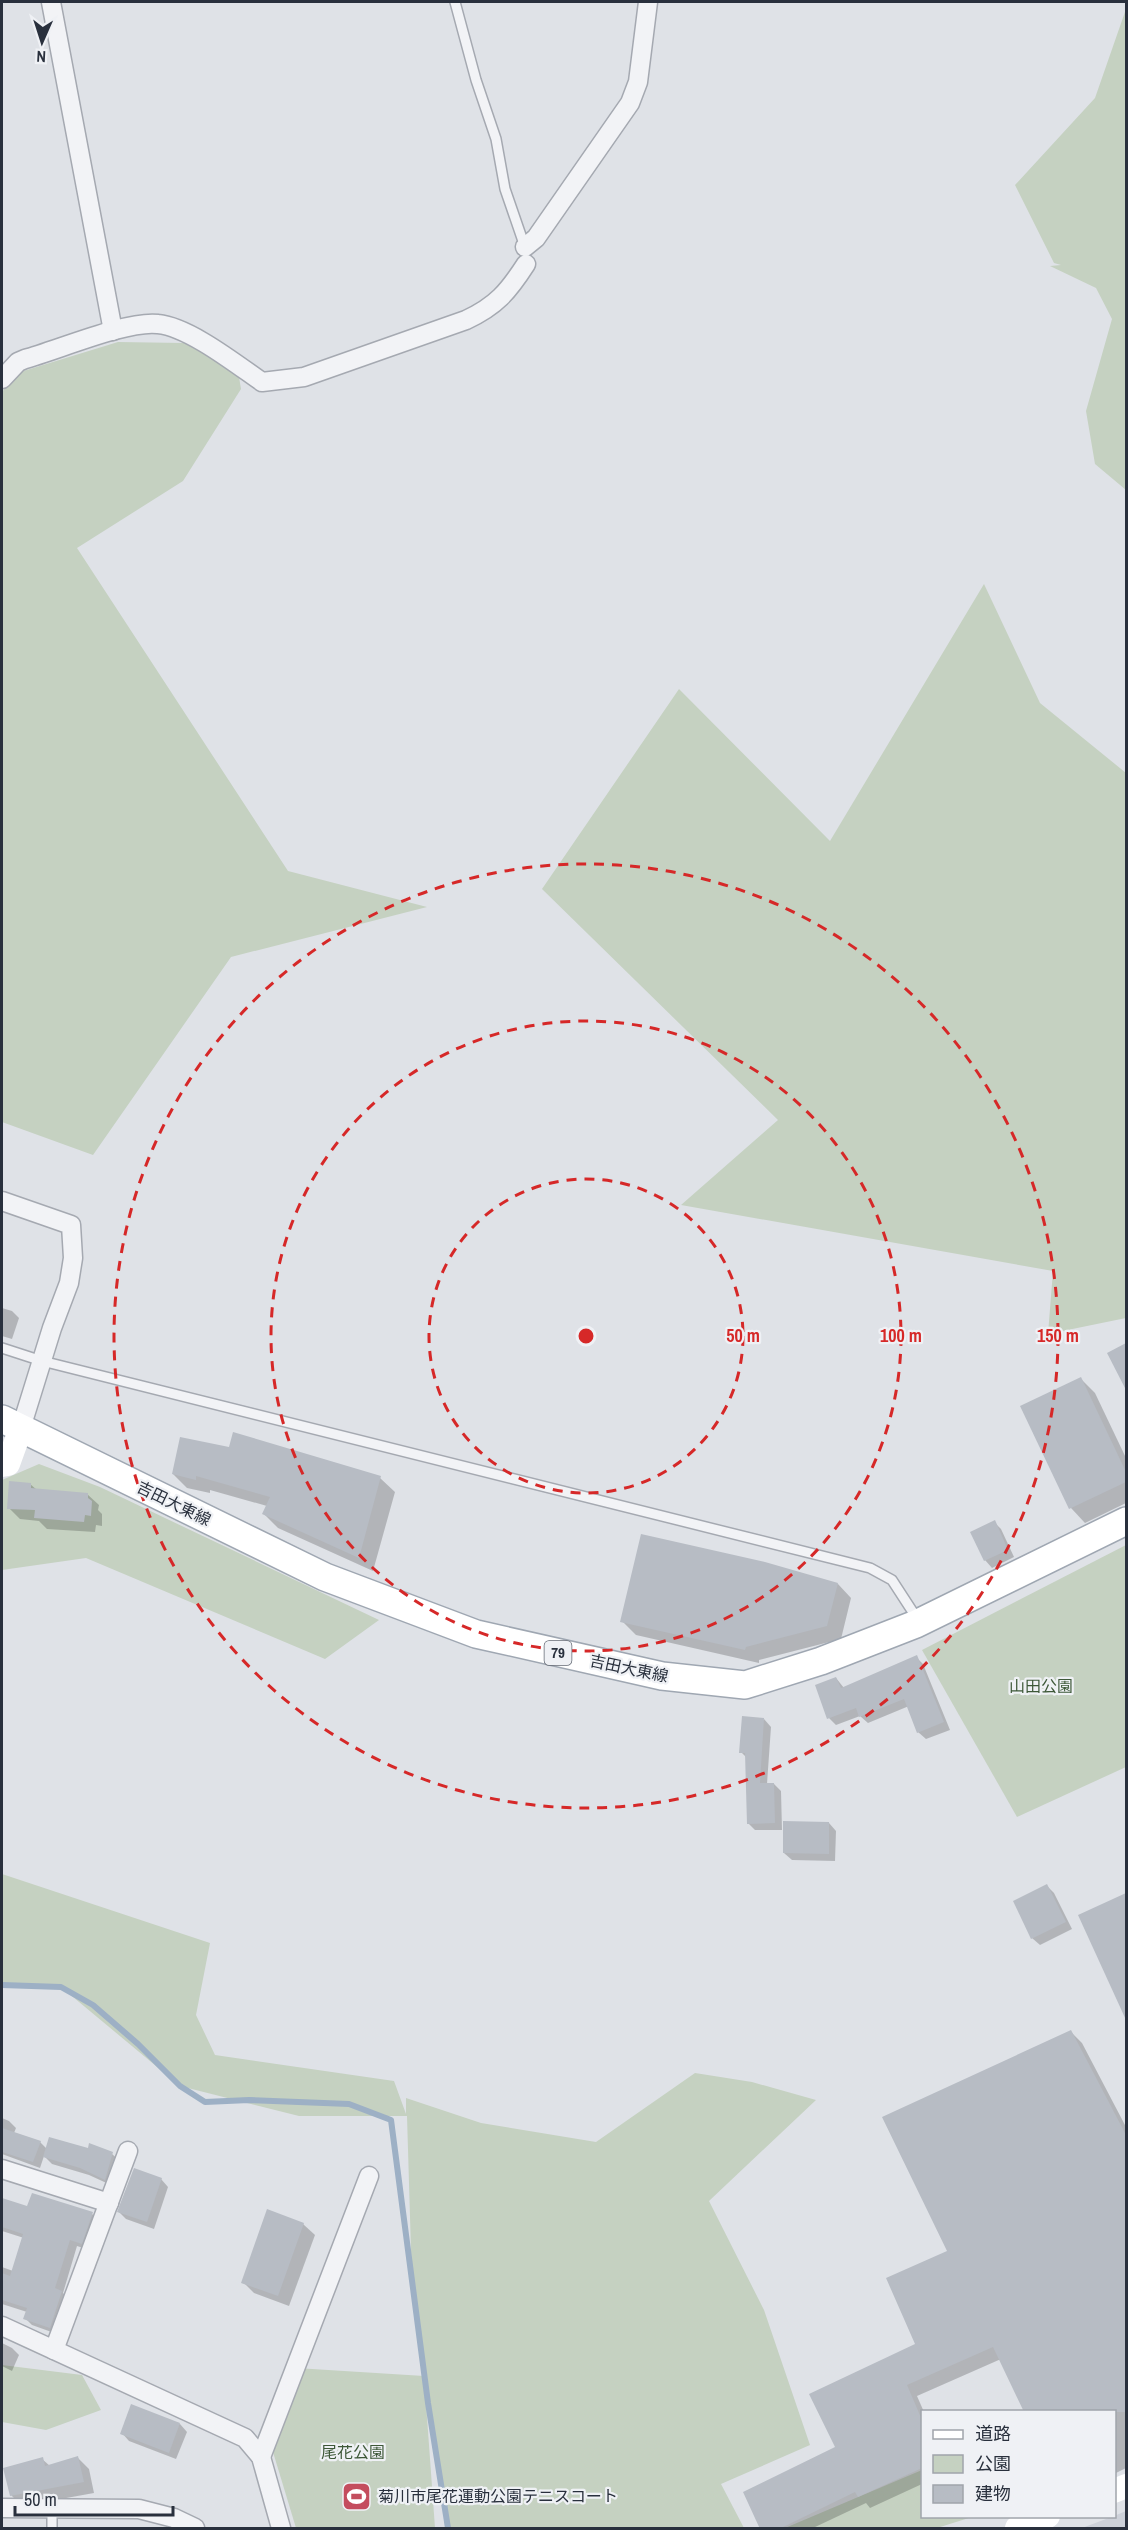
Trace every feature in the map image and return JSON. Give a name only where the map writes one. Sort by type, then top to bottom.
[{"type":"main road","name":"吉田大東線","points":[[11,1424],[325,1577],[476,1634],[662,1676],[745,1685],[821,1661],[919,1622],[1126,1521]]},
{"type":"street","points":[[51,2],[113,332]]},
{"type":"street","points":[[2,379],[18,362],[25,359],[113,332],[158,324],[179,330],[210,347],[262,382],[304,377],[455,324],[490,309],[516,280],[536,238],[630,103],[638,82],[648,2]]},
{"type":"street","points":[[2,1201],[71,1225],[73,1258],[69,1283],[42,1361],[11,1424],[8,1464],[2,1465]]},
{"type":"street","points":[[54,2350],[128,2151]]},
{"type":"street","points":[[2,2169],[109,2203]]},
{"type":"street","points":[[261,2457],[369,2176]]},
{"type":"street","points":[[2,2326],[245,2438],[261,2457],[281,2529]]},
{"type":"street","points":[[2,2508],[139,2509],[174,2518],[195,2529]]},
{"type":"street","points":[[1017,2529],[1045,2518]]},
{"type":"lane","points":[[455,2],[476,80],[496,139],[505,189],[526,255]]},
{"type":"lane","points":[[2,1348],[42,1361],[870,1568],[892,1580],[919,1622]]},
{"type":"lane","points":[[52,2509],[52,2529]]},
{"type":"shaded area","points":[[1126,2511],[1126,2528],[1082,2528],[1109,2518],[1116,2518],[1116,2515]]},
{"type":"green space","points":[[1126,9],[1126,490],[1095,464],[1086,411],[1112,319],[1096,288],[1050,266],[1061,265],[1054,263],[1015,185],[1095,98]]},
{"type":"green space","points":[[118,342],[184,343],[238,371],[241,389],[183,481],[77,548],[288,871],[427,907],[231,957],[93,1155],[2,1122],[2,392],[17,373]]},
{"type":"green space","points":[[984,584],[1040,703],[1126,773],[1126,1318],[1048,1334],[1053,1271],[681,1205],[778,1120],[542,889],[679,689],[830,841]]},
{"type":"green space","points":[[39,1464],[100,1487],[379,1620],[325,1659],[86,1558],[2,1570],[2,1480]]},
{"type":"green space","name":"山田公園","points":[[1126,1545],[1126,1767],[1017,1817],[922,1650]]},
{"type":"green space","points":[[2,1874],[210,1943],[196,2015],[215,2055],[394,2081],[406,2114],[406,2098],[481,2123],[596,2142],[695,2073],[752,2082],[816,2100],[709,2201],[764,2310],[810,2445],[721,2484],[744,2528],[445,2528],[412,2284],[407,2116],[299,2116],[180,2086],[61,1987],[2,1986]]},
{"type":"green space","points":[[2,2365],[82,2375],[101,2410],[46,2430],[2,2422]]},
{"type":"green space","name":"尾花公園","points":[[296,2368],[424,2376],[435,2528],[296,2528],[273,2452]]},
{"type":"green space","points":[[921,2470],[921,2518],[969,2518],[937,2528],[785,2528]]},
{"type":"building","points":[[1126,1343],[1126,1390],[1107,1353]]},
{"type":"building","points":[[1081,1377],[1126,1472],[1126,1482],[1069,1509],[1020,1406]]},
{"type":"building","points":[[233,1432],[381,1476],[359,1558],[262,1514],[270,1497],[196,1476],[196,1480],[172,1474],[180,1437],[229,1447]]},
{"type":"building","points":[[9,1481],[31,1483],[31,1488],[88,1493],[88,1498],[92,1501],[91,1516],[85,1515],[84,1522],[34,1518],[35,1510],[7,1509]]},
{"type":"building","points":[[995,1520],[1008,1550],[984,1561],[970,1532]]},
{"type":"building","points":[[641,1534],[765,1562],[838,1583],[827,1626],[746,1647],[745,1650],[620,1622]]},
{"type":"building","points":[[917,1655],[944,1722],[917,1733],[904,1699],[859,1717],[856,1708],[827,1719],[815,1685],[836,1677],[841,1688]]},
{"type":"building","points":[[742,1716],[764,1718],[760,1783],[774,1783],[775,1823],[747,1824],[745,1753],[739,1753]]},
{"type":"building","points":[[783,1821],[829,1822],[829,1854],[783,1853]]},
{"type":"building","points":[[1047,1884],[1066,1922],[1031,1939],[1013,1901]]},
{"type":"building","points":[[1126,1893],[1126,2020],[1078,1915]]},
{"type":"building","points":[[1071,2030],[1126,2135],[1126,2412],[1116,2412],[1116,2410],[1023,2410],[993,2347],[907,2385],[921,2418],[921,2468],[858,2497],[855,2492],[779,2529],[760,2529],[743,2492],[835,2447],[809,2394],[915,2344],[886,2278],[947,2251],[882,2117]]},
{"type":"building","points":[[2,2128],[41,2141],[33,2162],[2,2152]]},
{"type":"building","points":[[49,2137],[88,2148],[89,2143],[113,2152],[105,2180],[80,2168],[43,2157]]},
{"type":"building","points":[[134,2168],[162,2178],[147,2222],[117,2212]]},
{"type":"building","points":[[32,2193],[93,2212],[82,2244],[70,2240],[55,2288],[62,2291],[50,2328],[23,2319],[27,2308],[2,2300],[2,2273],[10,2276],[23,2234],[2,2227],[2,2198],[27,2206]]},
{"type":"building","points":[[267,2209],[304,2223],[278,2296],[241,2283]]},
{"type":"building","points":[[131,2404],[180,2423],[169,2453],[120,2434]]},
{"type":"building","points":[[78,2456],[84,2482],[10,2496],[3,2468],[43,2457],[45,2466]]},
{"type":"waterway","points":[[2,1985],[61,1987],[93,2005],[138,2044],[180,2086],[205,2102],[249,2100],[349,2104],[391,2120],[428,2403],[448,2528]]},
{"type":"place","name":"菊川市尾花運動公園テニスコート","points":[[357,2496]]}]
